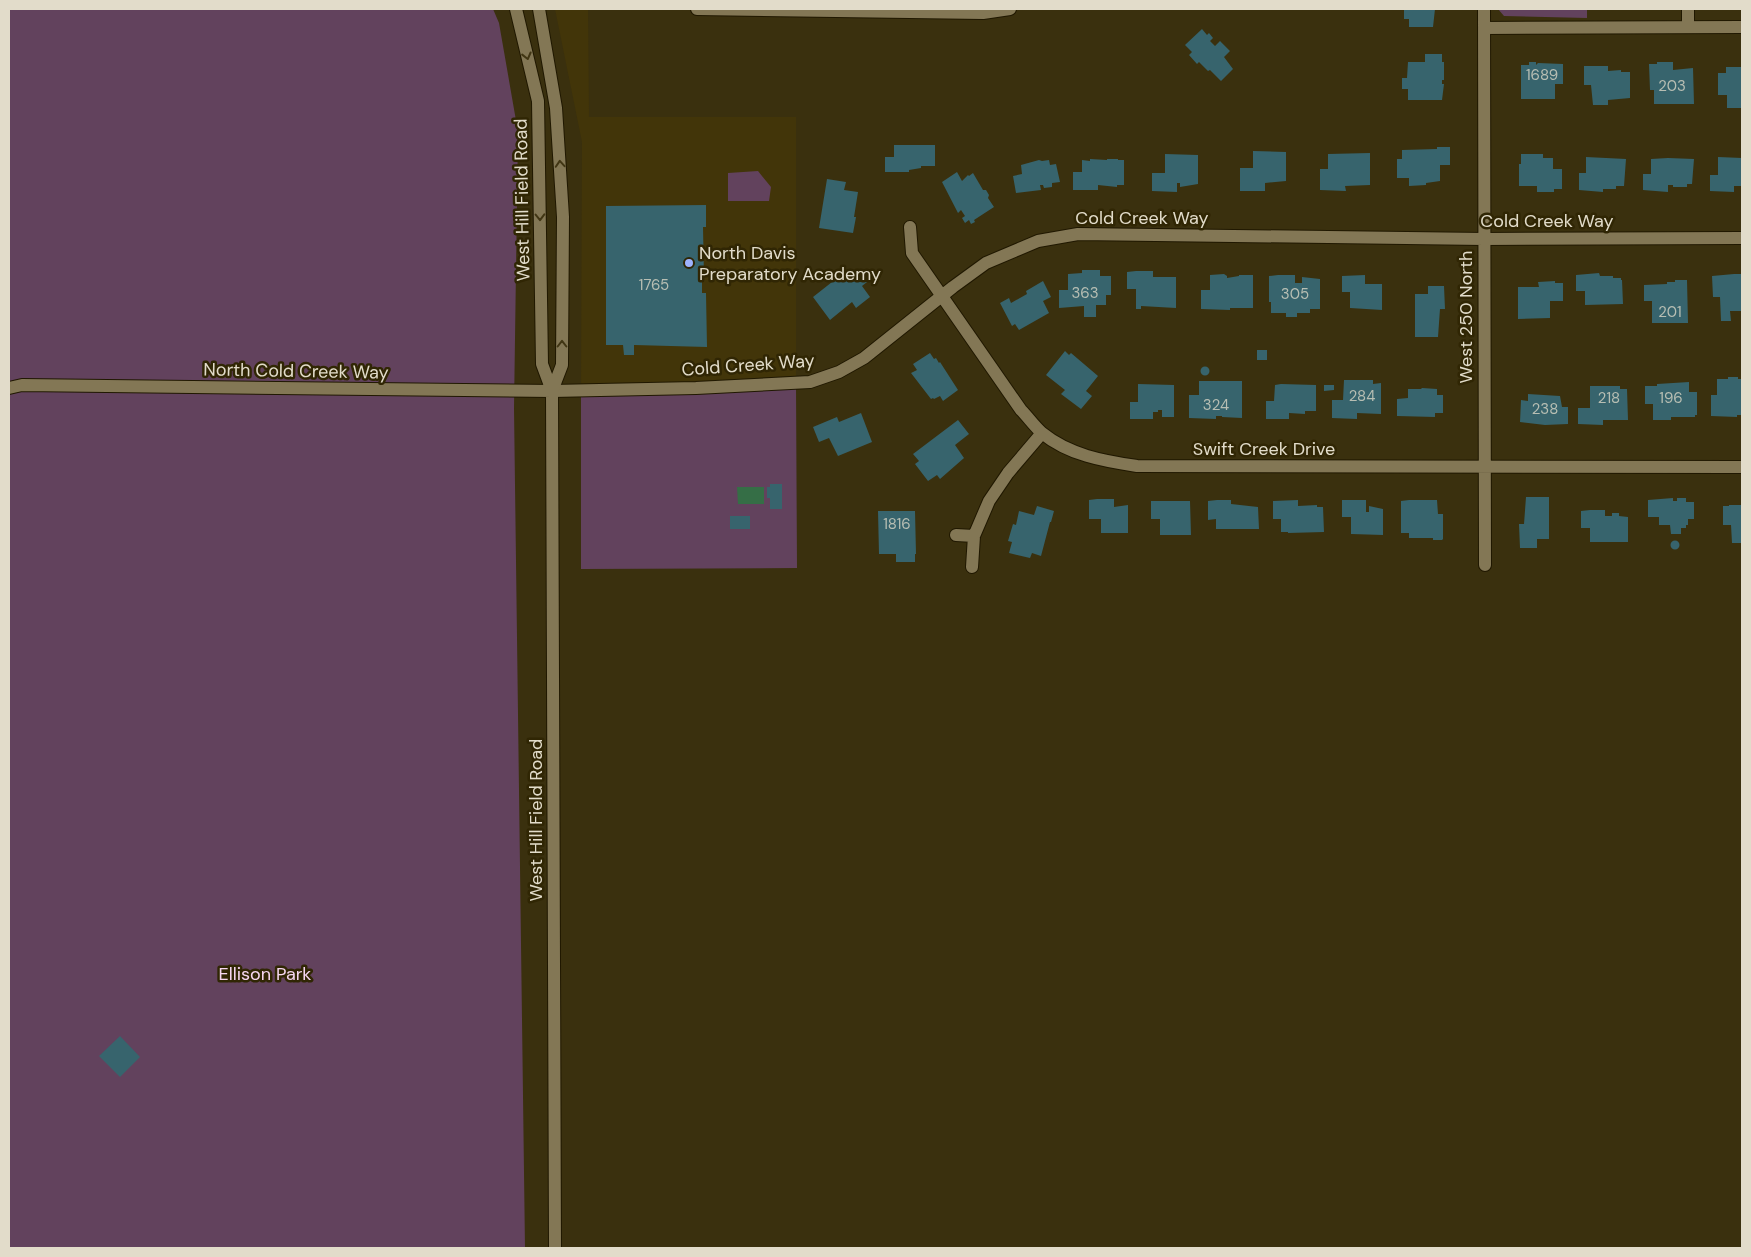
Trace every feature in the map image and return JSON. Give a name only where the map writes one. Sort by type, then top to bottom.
[{"type":"street","name":"West Hill Field Road","points":[[516,9],[538,101],[542,364],[552,391],[554,1248]]},
{"type":"street","name":"West Hill Field Road","points":[[539,9],[556,108],[563,217],[562,365],[552,391]]},
{"type":"street","points":[[697,9],[908,10],[983,13],[1010,9]]},
{"type":"street","name":"West 250 North","points":[[1484,9],[1485,565]]},
{"type":"street","points":[[1688,9],[1688,27]]},
{"type":"street","points":[[1484,28],[1742,28]]},
{"type":"street","name":"Swift Creek Drive","points":[[910,227],[912,253],[1021,410],[1042,433],[1072,451],[1102,461],[1136,466],[1742,467]]},
{"type":"street","name":"Cold Creek Way","points":[[584,391],[810,382],[839,372],[864,358],[986,263],[1038,241],[1078,234],[1484,239],[1742,238]]},
{"type":"street","name":"North Cold Creek Way","points":[[9,388],[22,384],[584,391]]},
{"type":"street","points":[[972,567],[974,536],[989,501],[1008,473],[1042,433]]},
{"type":"street","points":[[956,535],[974,536]]},
{"type":"shaded area","name":"North Davis Preparatory Academy","points":[[555,9],[588,9],[589,117],[796,117],[796,383],[581,391],[582,142]]},
{"type":"shaded area","points":[[737,487],[764,487],[764,504],[738,504]]},
{"type":"green space","name":"Ellison Park","points":[[9,9],[493,9],[499,23],[518,132],[514,408],[525,1248],[9,1248]]},
{"type":"green space","points":[[1498,9],[1587,9],[1587,18],[1504,16]]},
{"type":"green space","points":[[758,171],[771,187],[769,201],[728,201],[728,173]]},
{"type":"green space","points":[[796,383],[797,568],[581,569],[581,391]]},
{"type":"building","points":[[1404,9],[1435,9],[1433,27],[1409,27],[1409,19],[1404,19]]},
{"type":"building","points":[[1202,29],[1213,38],[1210,41],[1215,46],[1220,41],[1230,51],[1224,57],[1233,69],[1221,81],[1199,62],[1197,64],[1189,55],[1192,52],[1185,45]]},
{"type":"building","points":[[1425,54],[1442,54],[1444,80],[1442,80],[1442,84],[1444,84],[1442,100],[1408,100],[1408,89],[1402,89],[1402,78],[1407,78],[1408,62],[1425,62]]},
{"type":"building","points":[[1529,62],[1536,62],[1536,65],[1538,63],[1563,64],[1563,84],[1555,84],[1555,99],[1521,99],[1521,65],[1529,65]]},
{"type":"building","points":[[1657,62],[1673,62],[1673,70],[1693,68],[1694,104],[1654,104],[1654,90],[1650,90],[1649,64],[1657,64]]},
{"type":"building","points":[[1584,66],[1608,66],[1608,71],[1621,70],[1621,72],[1630,72],[1630,98],[1608,100],[1608,105],[1593,105],[1591,85],[1584,85]]},
{"type":"building","points":[[1726,67],[1742,67],[1742,108],[1727,108],[1727,95],[1718,95],[1718,73],[1726,73]]},
{"type":"building","points":[[894,145],[935,145],[935,166],[921,166],[921,168],[909,170],[909,172],[885,172],[885,157],[894,157]]},
{"type":"building","points":[[1437,147],[1450,147],[1450,165],[1440,165],[1440,181],[1426,183],[1426,185],[1409,186],[1409,178],[1397,178],[1397,159],[1402,159],[1402,150],[1437,149]]},
{"type":"building","points":[[1253,151],[1286,152],[1286,181],[1265,183],[1265,191],[1240,191],[1240,168],[1253,168]]},
{"type":"building","points":[[1370,153],[1370,185],[1345,186],[1346,191],[1320,190],[1320,169],[1328,169],[1328,154]]},
{"type":"building","points":[[1165,154],[1198,155],[1198,184],[1180,187],[1180,183],[1177,183],[1177,192],[1152,191],[1152,173],[1165,173]]},
{"type":"building","points":[[1521,154],[1543,154],[1543,158],[1553,158],[1553,169],[1562,169],[1562,189],[1554,189],[1554,192],[1537,192],[1537,186],[1519,186]]},
{"type":"building","points":[[1586,157],[1626,159],[1624,186],[1616,186],[1616,189],[1603,189],[1603,192],[1579,190],[1579,173],[1586,173]]},
{"type":"building","points":[[1718,157],[1742,158],[1742,186],[1734,186],[1734,192],[1710,191],[1710,175],[1718,175]]},
{"type":"building","points":[[1090,159],[1124,160],[1124,185],[1117,185],[1117,187],[1098,185],[1098,190],[1073,190],[1073,172],[1082,172],[1082,160],[1090,161]]},
{"type":"building","points":[[1651,159],[1694,159],[1692,184],[1687,184],[1687,187],[1668,185],[1668,192],[1643,190],[1643,174],[1651,174]]},
{"type":"building","points":[[1039,160],[1049,160],[1050,165],[1056,164],[1060,182],[1052,183],[1052,187],[1044,188],[1043,185],[1040,185],[1041,190],[1016,193],[1013,176],[1022,174],[1021,165]]},
{"type":"building","points":[[957,172],[962,181],[973,173],[983,190],[986,190],[989,195],[988,198],[994,207],[971,224],[969,220],[965,223],[962,218],[965,216],[961,210],[958,213],[942,182]]},
{"type":"building","points":[[827,179],[846,182],[844,190],[858,192],[853,233],[819,228]]},
{"type":"building","name":"North Davis Preparatory Academy","points":[[706,205],[706,227],[703,227],[704,278],[702,278],[702,293],[706,293],[707,347],[634,345],[634,355],[624,355],[623,345],[606,345],[606,206]]},
{"type":"building","points":[[857,269],[867,282],[862,286],[870,297],[856,308],[852,302],[830,320],[813,297],[846,271],[850,275]]},
{"type":"building","points":[[1082,270],[1100,270],[1100,276],[1111,276],[1111,295],[1106,295],[1106,305],[1096,305],[1096,317],[1084,317],[1084,306],[1059,308],[1059,290],[1068,290],[1068,274],[1082,273]]},
{"type":"building","points":[[1153,271],[1153,277],[1176,277],[1176,308],[1141,306],[1141,309],[1136,309],[1136,289],[1127,289],[1127,272]]},
{"type":"building","points":[[1599,273],[1600,276],[1621,278],[1623,304],[1585,305],[1585,291],[1576,291],[1576,275]]},
{"type":"building","points":[[1224,274],[1227,278],[1239,275],[1253,275],[1253,308],[1230,308],[1230,310],[1201,309],[1201,290],[1210,290],[1210,275]]},
{"type":"building","points":[[1742,274],[1742,311],[1730,311],[1731,321],[1721,321],[1720,297],[1713,297],[1712,276]]},
{"type":"building","points":[[1295,275],[1295,283],[1302,283],[1302,277],[1320,279],[1320,309],[1310,309],[1310,313],[1297,313],[1297,317],[1286,317],[1286,313],[1271,313],[1269,276]]},
{"type":"building","points":[[1365,275],[1365,284],[1382,284],[1382,310],[1350,308],[1350,292],[1342,292],[1342,276]]},
{"type":"building","points":[[1675,280],[1687,280],[1688,323],[1652,323],[1652,301],[1644,301],[1644,285],[1667,284],[1667,282],[1675,282]]},
{"type":"building","points":[[1043,281],[1051,297],[1043,301],[1049,313],[1019,330],[1015,324],[1012,326],[1000,303],[1009,298],[1011,303],[1027,294],[1026,291]]},
{"type":"building","points":[[1555,281],[1555,283],[1563,283],[1563,301],[1550,301],[1550,318],[1518,319],[1518,287],[1539,287],[1538,282]]},
{"type":"building","points":[[1428,286],[1444,286],[1445,309],[1440,309],[1438,337],[1415,337],[1415,294],[1428,294]]},
{"type":"building","points":[[1257,350],[1267,350],[1267,360],[1257,360]]},
{"type":"building","points":[[1065,351],[1069,355],[1071,353],[1098,376],[1086,391],[1092,396],[1081,409],[1061,394],[1065,390],[1046,375]]},
{"type":"building","points":[[930,353],[934,359],[936,358],[940,362],[958,390],[943,401],[940,396],[931,399],[911,373],[917,370],[913,364]]},
{"type":"building","points":[[1205,367],[1209,371],[1205,375],[1201,371]]},
{"type":"building","points":[[1728,377],[1742,379],[1742,415],[1737,415],[1737,417],[1711,416],[1711,395],[1717,395],[1717,379],[1728,379]]},
{"type":"building","points":[[1344,380],[1373,380],[1373,384],[1381,383],[1381,414],[1357,413],[1357,419],[1332,418],[1332,400],[1343,400]]},
{"type":"building","points":[[1199,381],[1242,381],[1242,418],[1216,416],[1216,419],[1189,418],[1189,395],[1199,395]]},
{"type":"building","points":[[1689,382],[1689,392],[1697,392],[1697,415],[1695,417],[1671,417],[1671,420],[1653,420],[1653,404],[1645,404],[1645,386]]},
{"type":"building","points":[[1138,384],[1174,385],[1174,417],[1162,417],[1162,410],[1158,410],[1158,412],[1153,412],[1153,419],[1130,419],[1130,402],[1138,402]]},
{"type":"building","points":[[1275,385],[1316,385],[1316,411],[1305,411],[1305,414],[1289,413],[1289,419],[1266,419],[1266,401],[1274,401]]},
{"type":"building","points":[[1324,385],[1334,385],[1334,390],[1324,391]]},
{"type":"building","points":[[1590,386],[1620,386],[1620,389],[1627,389],[1628,420],[1603,420],[1603,425],[1578,424],[1578,408],[1590,408]]},
{"type":"building","points":[[1408,389],[1437,389],[1437,395],[1443,395],[1443,413],[1435,413],[1435,417],[1397,416],[1397,399],[1408,398]]},
{"type":"building","points":[[1528,394],[1560,396],[1562,407],[1568,407],[1568,424],[1545,425],[1520,422],[1521,400],[1528,401]]},
{"type":"building","points":[[861,413],[872,442],[838,456],[829,438],[819,442],[813,427],[837,417],[839,422]]},
{"type":"building","points":[[958,420],[969,434],[955,445],[964,458],[940,479],[937,475],[928,481],[915,464],[919,461],[913,454]]},
{"type":"building","points":[[770,484],[782,484],[782,509],[770,509],[767,487],[770,487]]},
{"type":"building","points":[[1526,497],[1549,497],[1549,539],[1537,539],[1537,548],[1520,548],[1519,524],[1524,524]]},
{"type":"building","points":[[1673,498],[1673,501],[1677,501],[1677,498],[1686,498],[1686,502],[1694,502],[1694,519],[1688,519],[1686,528],[1681,528],[1681,534],[1671,534],[1670,525],[1659,525],[1659,517],[1648,517],[1648,500]]},
{"type":"building","points":[[1114,499],[1114,507],[1128,505],[1128,533],[1101,533],[1101,519],[1089,519],[1089,500]]},
{"type":"building","points":[[1231,500],[1231,504],[1258,507],[1259,529],[1216,529],[1216,519],[1208,520],[1208,501]]},
{"type":"building","points":[[1298,500],[1298,506],[1317,505],[1317,507],[1323,507],[1324,532],[1281,532],[1281,519],[1273,519],[1273,501]]},
{"type":"building","points":[[1342,500],[1366,500],[1366,512],[1369,512],[1369,506],[1383,509],[1383,535],[1351,534],[1351,517],[1342,517]]},
{"type":"building","points":[[1437,500],[1438,514],[1443,514],[1442,540],[1409,538],[1409,533],[1401,533],[1401,501]]},
{"type":"building","points":[[1151,501],[1190,501],[1191,535],[1160,535],[1160,519],[1151,519]]},
{"type":"building","points":[[1742,505],[1742,543],[1732,543],[1731,525],[1723,525],[1723,506]]},
{"type":"building","points":[[1037,506],[1054,511],[1041,556],[1032,553],[1030,558],[1009,553],[1012,542],[1008,541],[1013,524],[1016,525],[1019,511],[1034,515]]},
{"type":"building","points":[[1605,510],[1605,516],[1619,513],[1619,516],[1628,517],[1628,542],[1590,542],[1590,528],[1581,528],[1581,511]]},
{"type":"building","points":[[878,511],[915,511],[915,562],[896,562],[896,554],[879,554]]},
{"type":"building","points":[[730,516],[750,516],[750,529],[730,529]]},
{"type":"building","points":[[1675,541],[1679,545],[1675,549],[1671,545]]},
{"type":"building","points":[[120,1036],[140,1057],[120,1077],[99,1056]]},
{"type":"place","name":"North Davis Preparatory Academy","points":[[689,263]]}]
